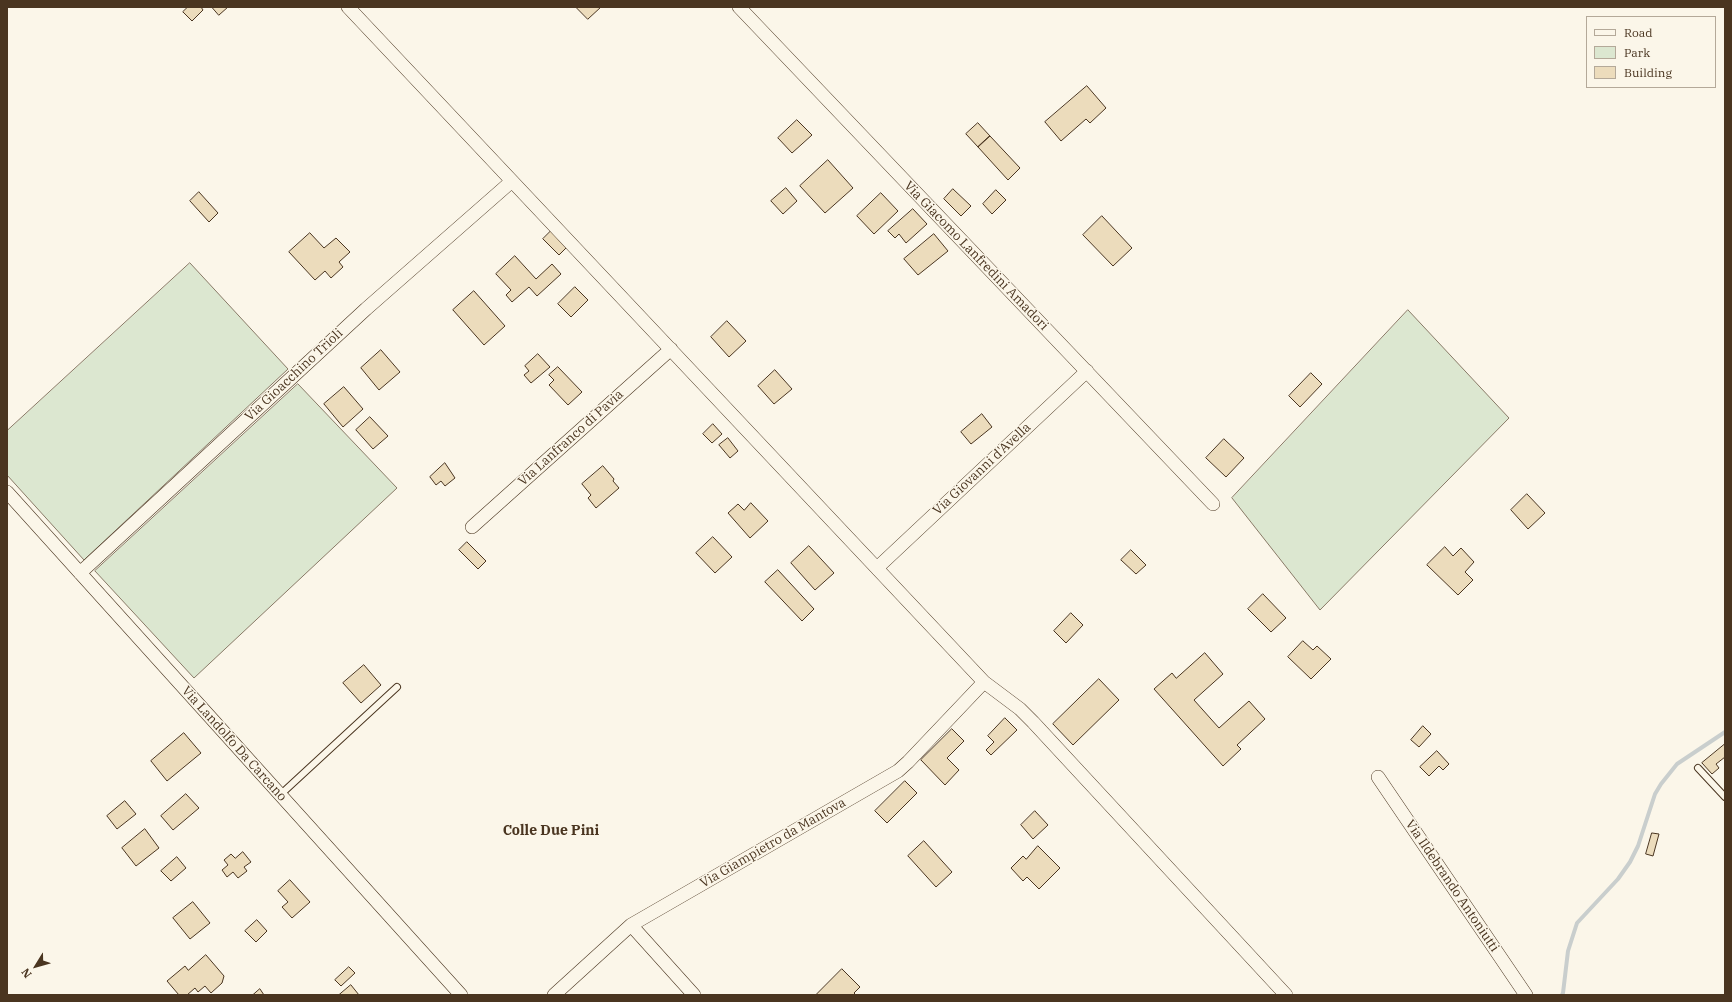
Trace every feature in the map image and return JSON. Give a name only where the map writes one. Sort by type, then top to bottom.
[{"type":"street","points":[[348,7],[984,682],[1020,709],[1033,722],[1286,995]]},
{"type":"street","name":"Via Giacomo Lanfredini Amadori","points":[[739,7],[1213,504]]},
{"type":"street","name":"Via Gioacchino Trioli","points":[[80,573],[366,309],[512,181]]},
{"type":"street","name":"Via Lanfranco di Pavia","points":[[472,527],[670,349]]},
{"type":"street","name":"Via Giovanni d'Avella","points":[[877,568],[1087,371]]},
{"type":"street","name":"Via Landolfo Da Carcano","points":[[7,492],[461,995]]},
{"type":"street","name":"Via Giampietro da Mantova","points":[[554,995],[631,925],[890,776],[908,762],[984,682]]},
{"type":"street","name":"Via Ildebrando Antoniutti","points":[[1378,777],[1526,995]]},
{"type":"street","points":[[631,925],[694,995]]},
{"type":"lane","points":[[280,795],[397,687]]},
{"type":"lane","points":[[1698,768],[1725,797]]},
{"type":"green space","points":[[190,263],[288,369],[84,560],[7,475],[7,431]]},
{"type":"green space","points":[[1408,310],[1509,418],[1320,610],[1232,498]]},
{"type":"green space","points":[[298,384],[397,488],[194,678],[95,571]]},
{"type":"building","points":[[188,7],[201,7],[203,10],[192,21],[183,12]]},
{"type":"building","points":[[212,7],[228,7],[219,15]]},
{"type":"building","points":[[576,7],[601,7],[588,19]]},
{"type":"building","points":[[1087,86],[1106,108],[1090,123],[1086,119],[1061,141],[1045,122]]},
{"type":"building","points":[[797,120],[812,135],[792,153],[778,138]]},
{"type":"building","points":[[978,123],[990,136],[978,147],[966,134]]},
{"type":"building","points":[[990,136],[1020,168],[1008,180],[978,147]]},
{"type":"building","points":[[828,160],[853,188],[825,213],[800,186]]},
{"type":"building","points":[[786,188],[797,201],[783,214],[771,201]]},
{"type":"building","points":[[953,189],[971,206],[961,216],[944,199]]},
{"type":"building","points":[[996,190],[1006,200],[992,214],[983,204]]},
{"type":"building","points":[[199,192],[218,213],[209,222],[190,201]]},
{"type":"building","points":[[881,193],[898,211],[874,234],[857,216]]},
{"type":"building","points":[[913,209],[927,224],[906,243],[899,234],[895,238],[888,231]]},
{"type":"building","points":[[1102,216],[1132,248],[1113,266],[1083,235]]},
{"type":"building","points":[[551,231],[567,247],[559,255],[543,239]]},
{"type":"building","points":[[310,233],[324,248],[336,238],[350,252],[339,262],[343,267],[331,278],[325,271],[315,280],[289,252]]},
{"type":"building","points":[[934,234],[948,251],[918,275],[904,259]]},
{"type":"building","points":[[515,256],[536,279],[552,264],[561,274],[537,296],[529,287],[512,302],[506,295],[511,290],[496,274]]},
{"type":"building","points":[[575,287],[588,300],[571,317],[558,304]]},
{"type":"building","points":[[474,291],[505,326],[484,345],[453,310]]},
{"type":"building","points":[[727,321],[746,341],[729,357],[711,337]]},
{"type":"building","points":[[381,350],[400,372],[379,390],[361,368]]},
{"type":"building","points":[[538,354],[550,367],[531,383],[524,375],[529,371],[525,366]]},
{"type":"building","points":[[558,367],[582,392],[568,405],[549,385],[554,380],[549,375]]},
{"type":"building","points":[[775,370],[792,389],[774,404],[758,386]]},
{"type":"building","points":[[1311,373],[1322,384],[1300,407],[1289,396]]},
{"type":"building","points":[[344,387],[363,409],[343,427],[324,404]]},
{"type":"building","points":[[982,414],[992,427],[971,444],[961,432]]},
{"type":"building","points":[[370,417],[388,436],[373,449],[356,430]]},
{"type":"building","points":[[713,424],[722,434],[712,443],[703,434]]},
{"type":"building","points":[[728,438],[738,451],[730,458],[719,445]]},
{"type":"building","points":[[1224,439],[1244,458],[1226,477],[1206,458]]},
{"type":"building","points":[[445,463],[455,478],[445,486],[441,481],[436,485],[430,477]]},
{"type":"building","points":[[603,466],[614,479],[613,481],[619,488],[596,508],[588,498],[591,495],[582,484]]},
{"type":"building","points":[[1527,494],[1545,513],[1528,529],[1511,510]]},
{"type":"building","points":[[751,503],[768,521],[750,538],[728,513],[738,504],[744,510]]},
{"type":"building","points":[[713,537],[732,557],[715,573],[696,553]]},
{"type":"building","points":[[467,542],[486,561],[478,569],[459,550]]},
{"type":"building","points":[[809,546],[834,573],[815,590],[791,563]]},
{"type":"building","points":[[1445,547],[1453,556],[1461,548],[1474,562],[1465,572],[1473,580],[1458,595],[1427,565]]},
{"type":"building","points":[[1131,550],[1146,565],[1136,574],[1121,560]]},
{"type":"building","points":[[778,570],[814,609],[802,621],[765,582]]},
{"type":"building","points":[[1263,594],[1286,618],[1271,632],[1248,609]]},
{"type":"building","points":[[1071,613],[1083,625],[1066,643],[1054,631]]},
{"type":"building","points":[[1303,641],[1313,650],[1317,646],[1331,659],[1311,679],[1288,657]]},
{"type":"building","points":[[1205,653],[1223,674],[1194,700],[1219,728],[1249,701],[1265,719],[1237,745],[1241,749],[1223,766],[1154,689],[1172,673],[1176,678]]},
{"type":"building","points":[[364,665],[381,685],[361,703],[343,683]]},
{"type":"building","points":[[1099,679],[1119,700],[1073,745],[1053,724]]},
{"type":"building","points":[[1005,718],[1017,730],[991,755],[986,750],[994,742],[988,736]]},
{"type":"building","points":[[1423,726],[1431,734],[1419,747],[1411,740]]},
{"type":"building","points":[[952,729],[964,741],[947,758],[959,770],[945,785],[921,760]]},
{"type":"building","points":[[184,733],[201,753],[167,781],[151,761]]},
{"type":"building","points":[[1725,744],[1725,757],[1716,764],[1719,768],[1712,774],[1702,763]]},
{"type":"building","points":[[1437,751],[1449,764],[1443,770],[1439,766],[1429,776],[1420,767]]},
{"type":"building","points":[[905,781],[917,793],[887,823],[875,811]]},
{"type":"building","points":[[186,794],[199,808],[173,830],[161,816]]},
{"type":"building","points":[[125,801],[136,814],[117,829],[107,816]]},
{"type":"building","points":[[1035,811],[1048,825],[1033,839],[1021,825]]},
{"type":"building","points":[[145,829],[159,848],[136,866],[122,848]]},
{"type":"building","points":[[1652,833],[1659,834],[1653,856],[1646,854]]},
{"type":"building","points":[[924,841],[952,872],[936,887],[908,856]]},
{"type":"building","points":[[1038,846],[1060,868],[1039,889],[1027,877],[1023,881],[1011,868],[1023,856],[1026,859]]},
{"type":"building","points":[[243,852],[251,862],[244,867],[247,871],[238,878],[233,872],[227,877],[222,870],[228,865],[224,860],[231,854],[235,858]]},
{"type":"building","points":[[177,857],[186,868],[171,881],[161,871]]},
{"type":"building","points":[[290,880],[310,902],[292,918],[282,907],[288,902],[278,891]]},
{"type":"building","points":[[193,902],[210,923],[190,939],[173,918]]},
{"type":"building","points":[[257,920],[267,931],[256,942],[245,931]]},
{"type":"building","points":[[206,955],[224,976],[222,983],[211,993],[205,986],[198,992],[195,988],[187,995],[179,995],[167,981],[185,966],[188,970]]},
{"type":"building","points":[[349,967],[355,973],[341,986],[335,980]]},
{"type":"building","points":[[842,969],[860,987],[854,993],[856,995],[816,995]]},
{"type":"building","points":[[351,985],[359,995],[339,995]]},
{"type":"building","points":[[260,989],[264,995],[253,995]]},
{"type":"waterway","points":[[1562,995],[1568,951],[1577,923],[1618,879],[1630,862],[1638,846],[1655,794],[1661,784],[1677,764],[1725,732]]},
{"type":"district","name":"Colle Due Pini","points":[[551,831]]}]
